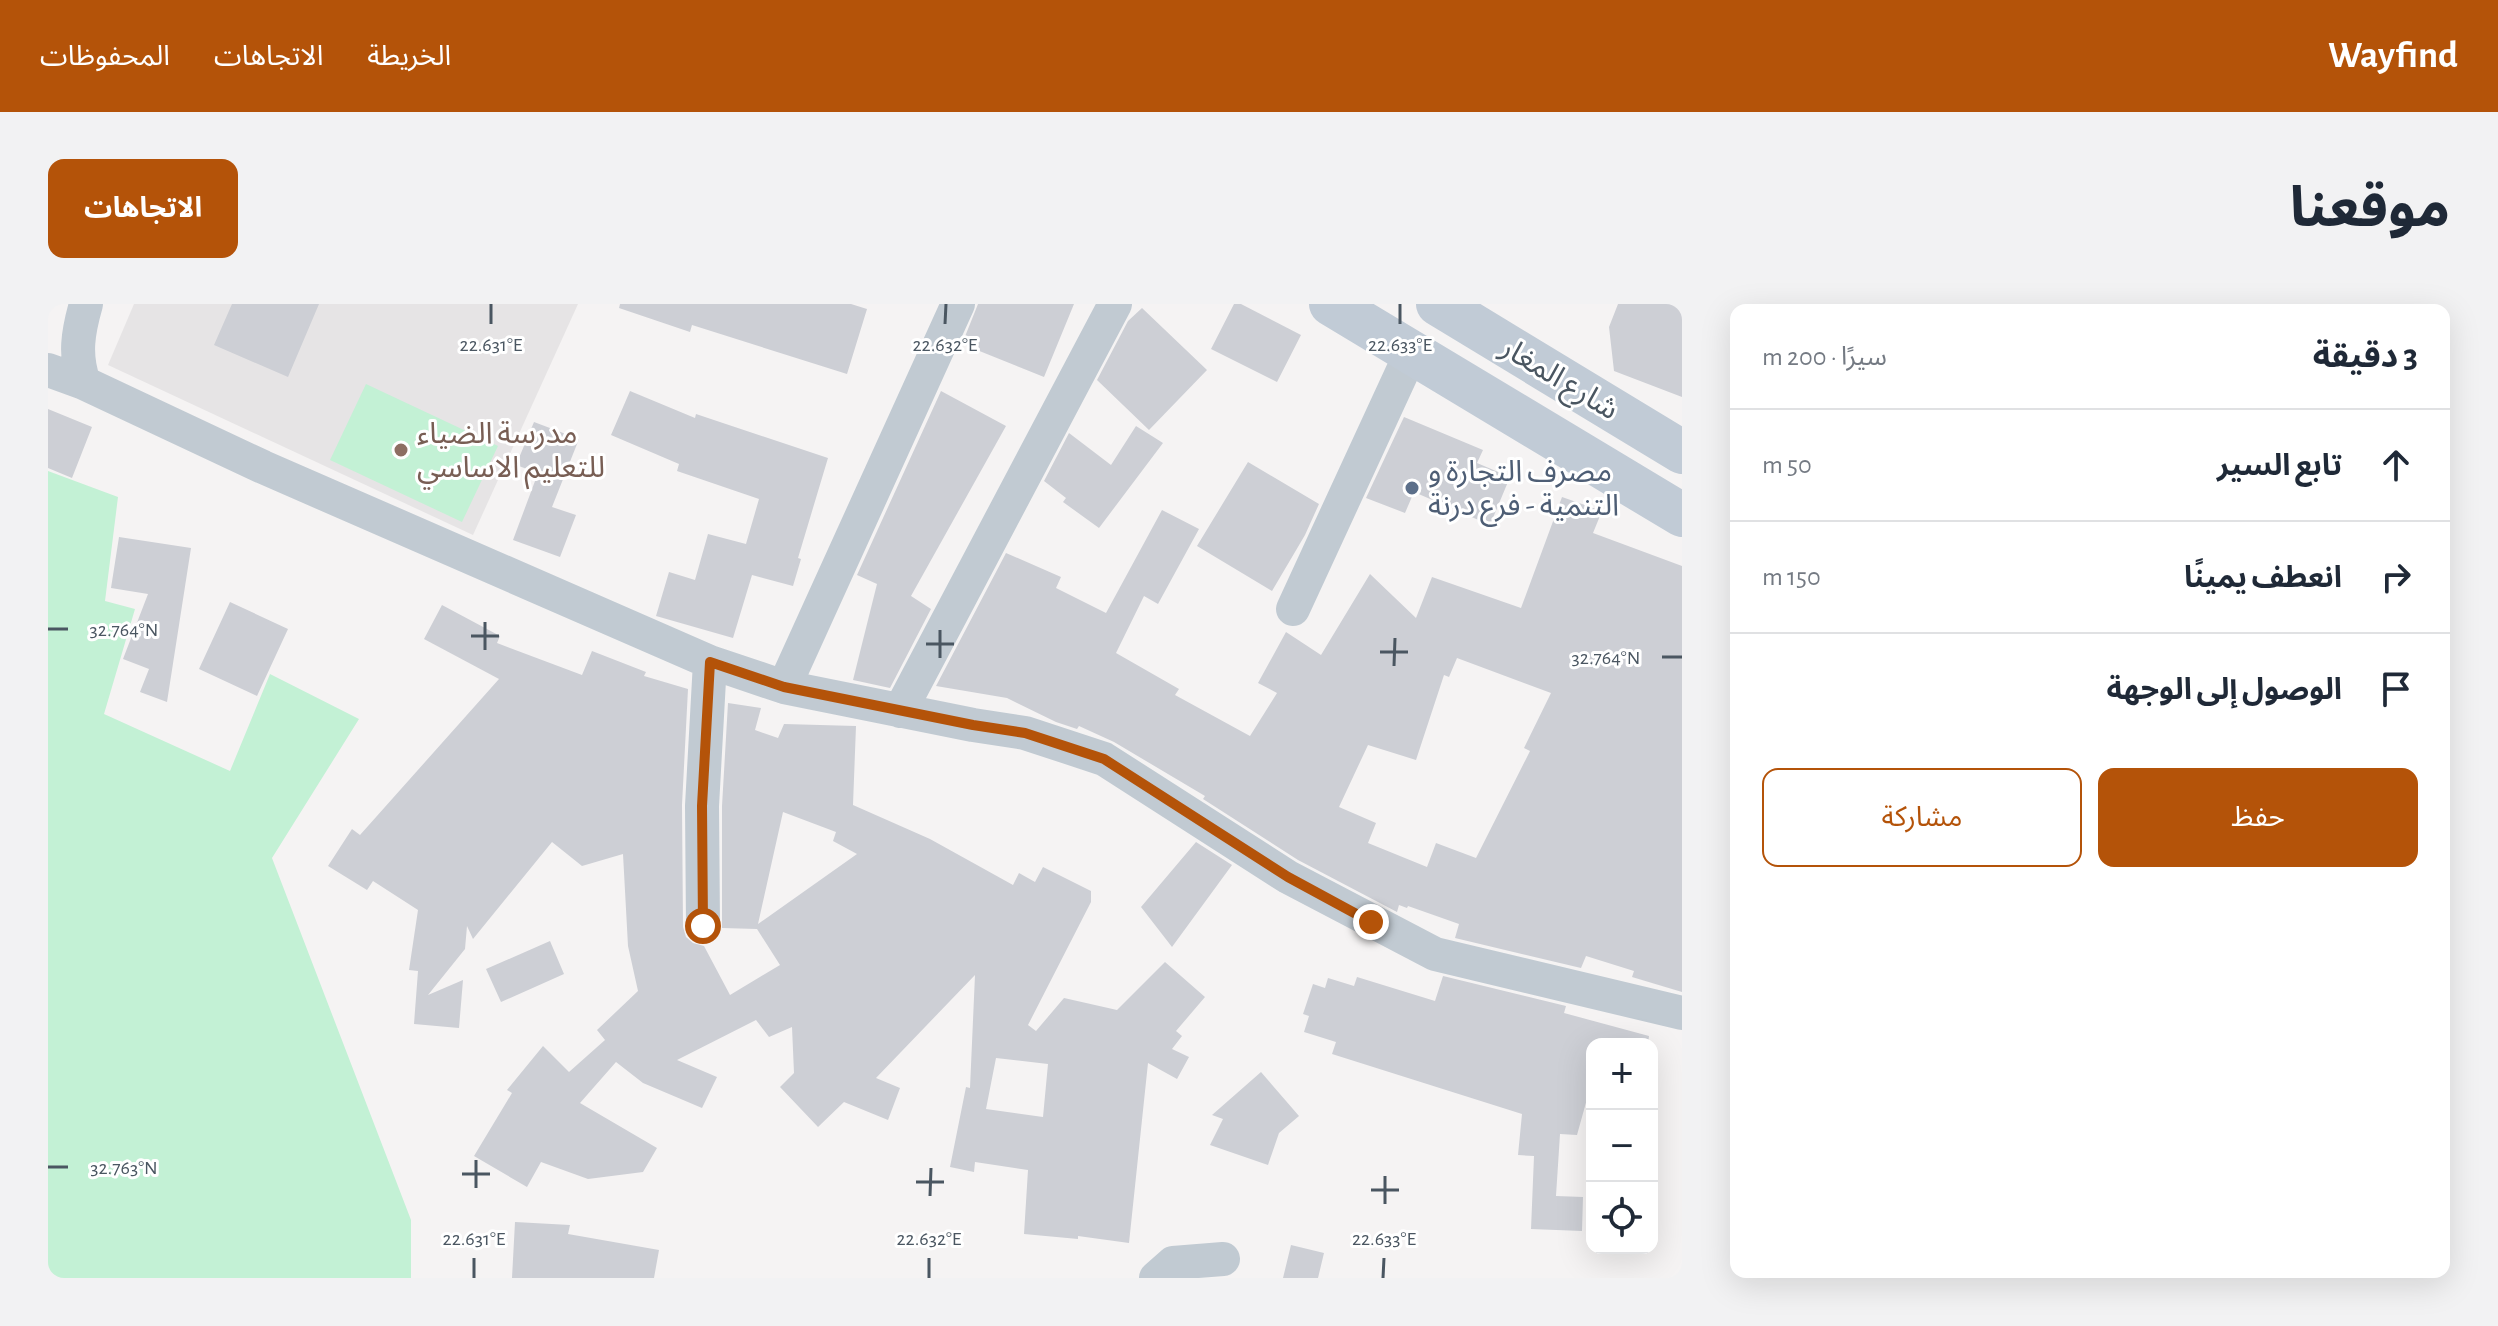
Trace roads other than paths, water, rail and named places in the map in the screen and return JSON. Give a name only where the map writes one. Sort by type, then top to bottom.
[{"type":"main road","name":"شارع المغار","points":[[1331,304],[1682,515]]},
{"type":"main road","name":"شارع المغار","points":[[1438,304],[1682,452]]},
{"type":"street","points":[[84,383],[77,355],[77,339],[86,304]]},
{"type":"street","points":[[784,687],[958,304]]},
{"type":"street","points":[[900,711],[1115,304]]},
{"type":"street","points":[[1293,609],[1411,353]]},
{"type":"street","points":[[48,370],[84,383],[263,467],[710,662],[784,687],[1025,733],[1104,759],[1288,877],[1435,954],[1682,1013]]},
{"type":"street","points":[[703,926],[702,806],[710,662]]},
{"type":"street","points":[[1156,1278],[1173,1263],[1223,1259]]},
{"type":"place","name":"مدرسة الضياء للتعليم الاساسي","points":[[401,450]]},
{"type":"place","name":"مصرف التجارة و التنمية - فرع درنة","points":[[1412,488]]}]
